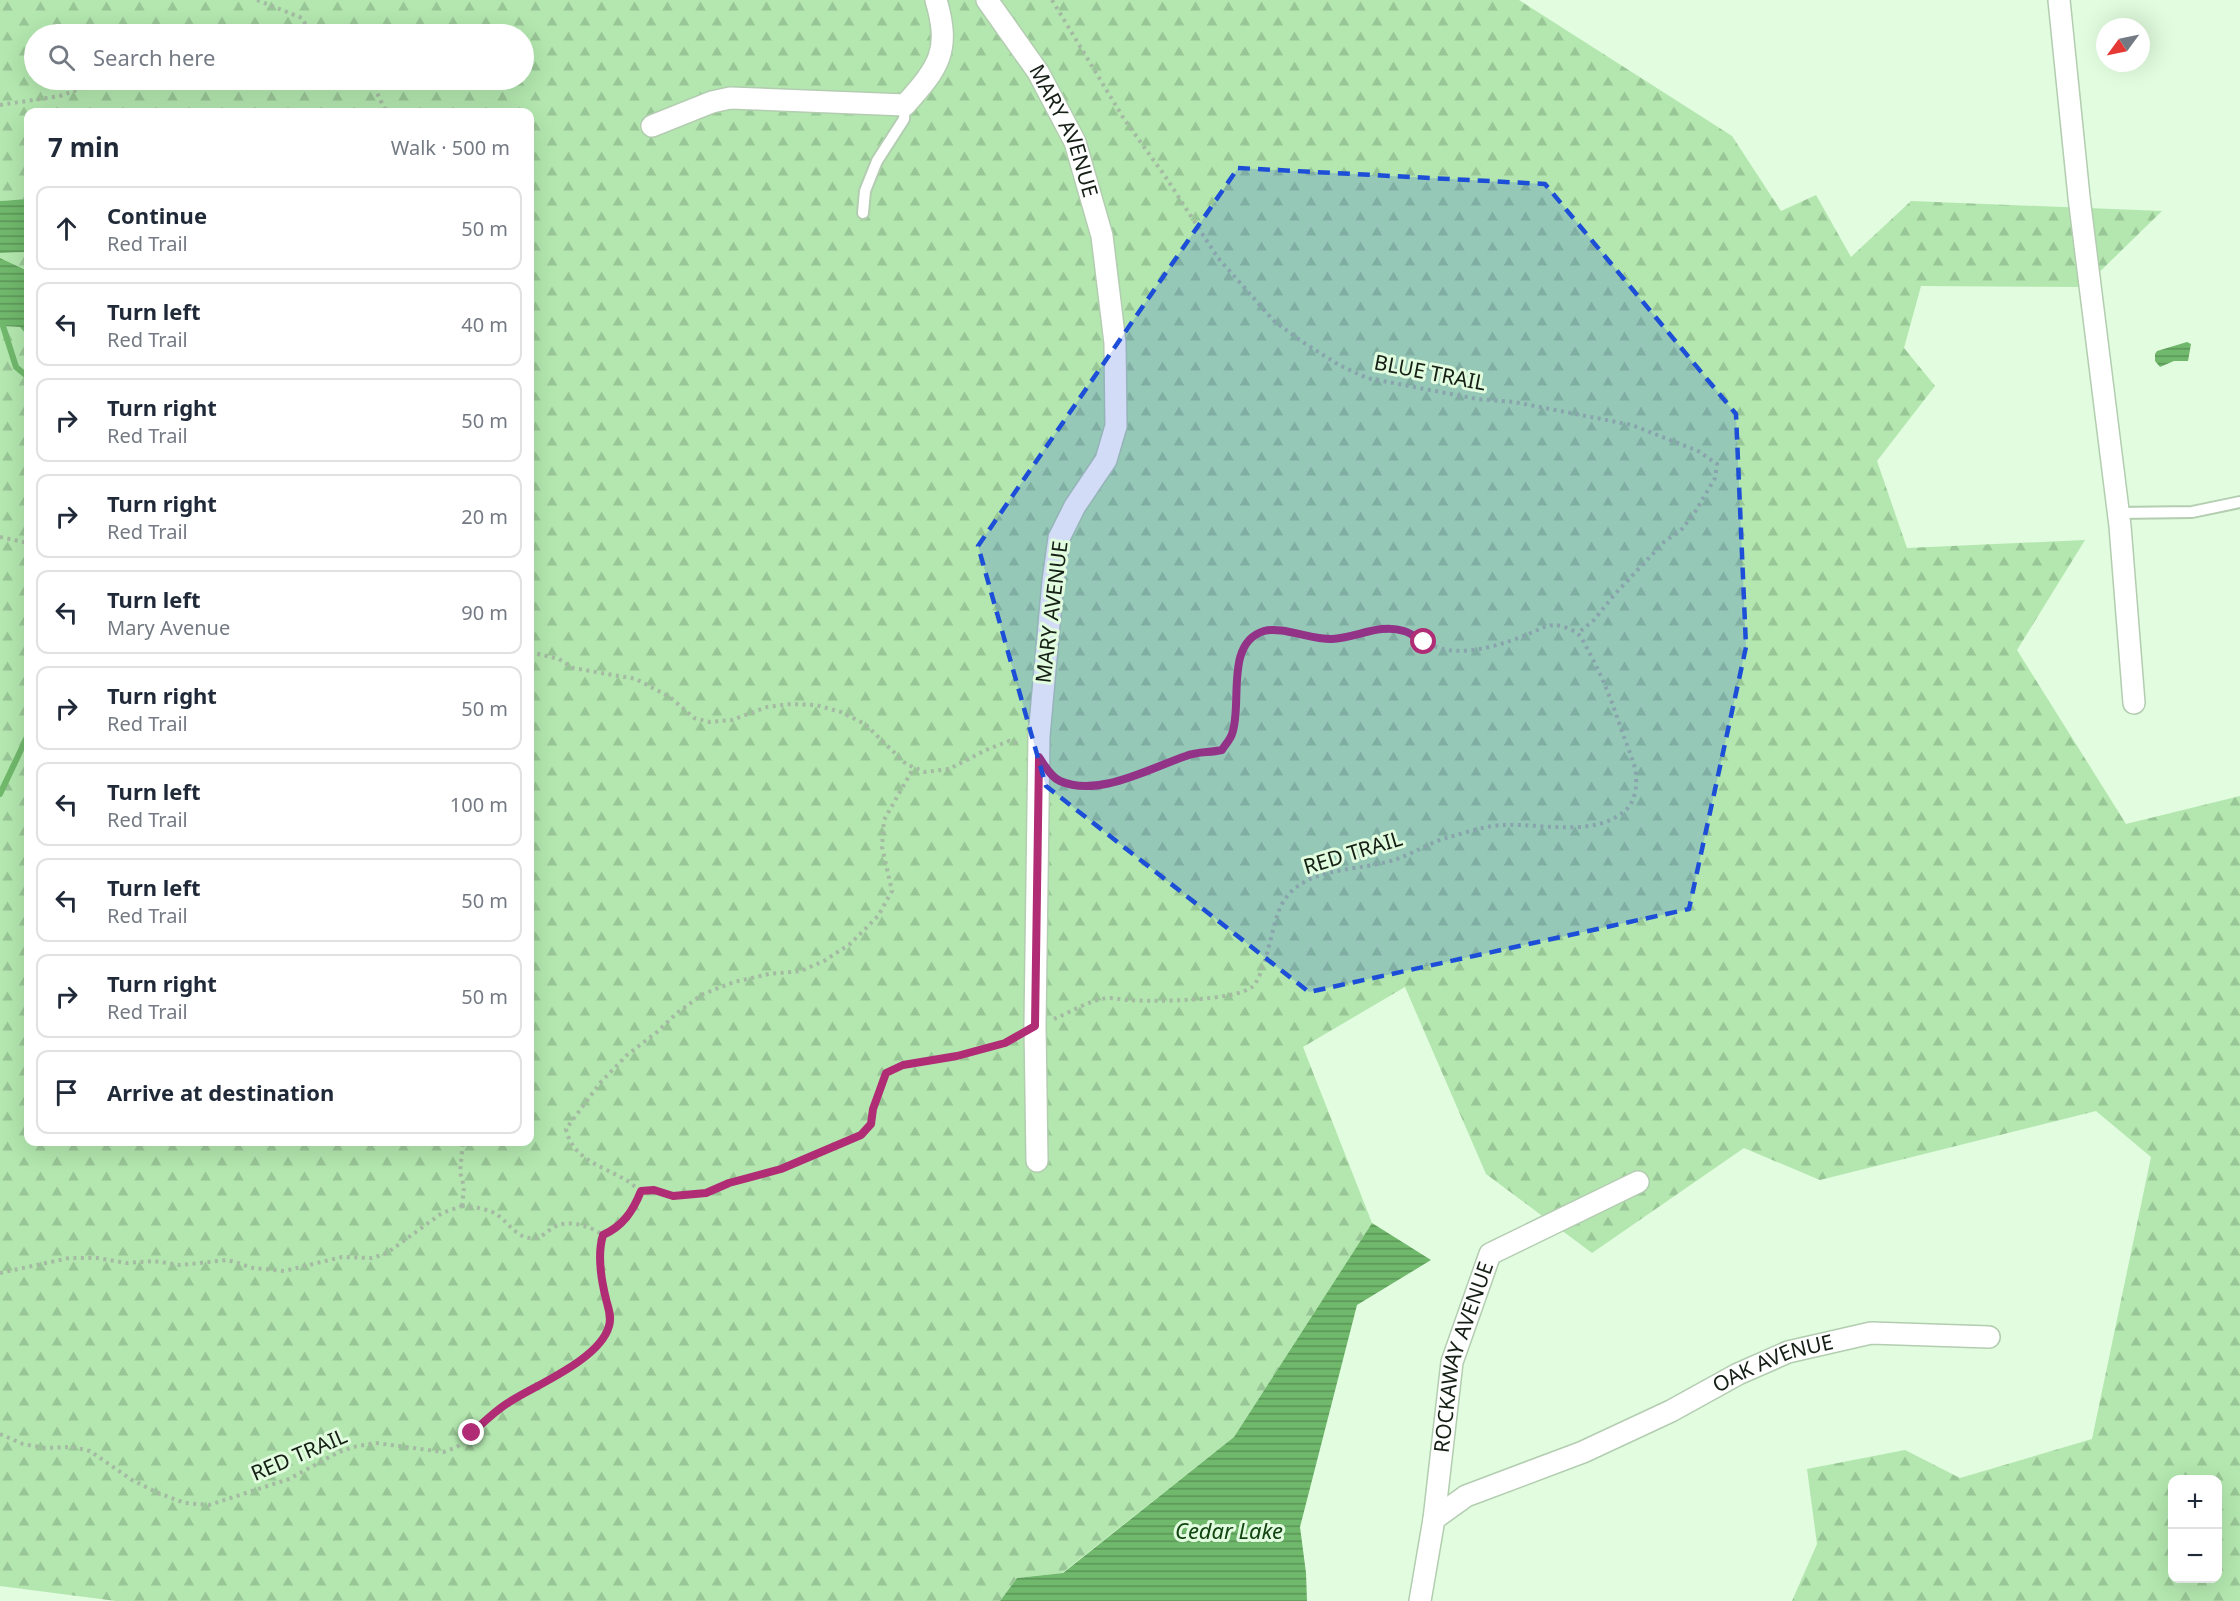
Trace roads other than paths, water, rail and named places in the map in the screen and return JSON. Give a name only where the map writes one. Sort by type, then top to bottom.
[{"type":"street","points":[[652,126],[712,102],[730,98],[905,105],[926,82],[943,49],[943,26],[936,0]]},
{"type":"street","name":"MARY AVENUE","points":[[987,0],[1038,72],[1075,142],[1102,236],[1115,343],[1116,426],[1106,460],[1075,506],[1059,538],[1049,617],[1039,757],[1035,1026],[1037,1161]]},
{"type":"street","points":[[2059,0],[2079,197],[2118,513],[2134,703]]},
{"type":"street","name":"ROCKAWAY AVENUE","points":[[1420,1601],[1434,1519],[1452,1362],[1490,1254],[1638,1182]]},
{"type":"street","name":"OAK AVENUE","points":[[1434,1519],[1466,1497],[1573,1456],[1671,1411],[1738,1374],[1788,1352],[1871,1333],[1989,1337]]},
{"type":"lane","points":[[862,213],[865,191],[877,161],[904,119],[905,105]]},
{"type":"lane","points":[[2118,513],[2192,513],[2240,502]]},
{"type":"water","points":[[24,199],[24,252],[0,253],[0,201]]},
{"type":"water","points":[[0,258],[24,269],[24,332],[20,327],[0,326]]},
{"type":"water","points":[[2187,342],[2191,344],[2188,361],[2174,361],[2160,367],[2155,361],[2157,351]]},
{"type":"water","name":"Cedar Lake","points":[[1372,1223],[1431,1260],[1357,1305],[1300,1527],[1307,1601],[1000,1601],[1017,1578],[1063,1573],[1234,1437]]},
{"type":"waterway","points":[[3,326],[16,367],[24,374]]},
{"type":"waterway","points":[[0,794],[24,743]]}]
